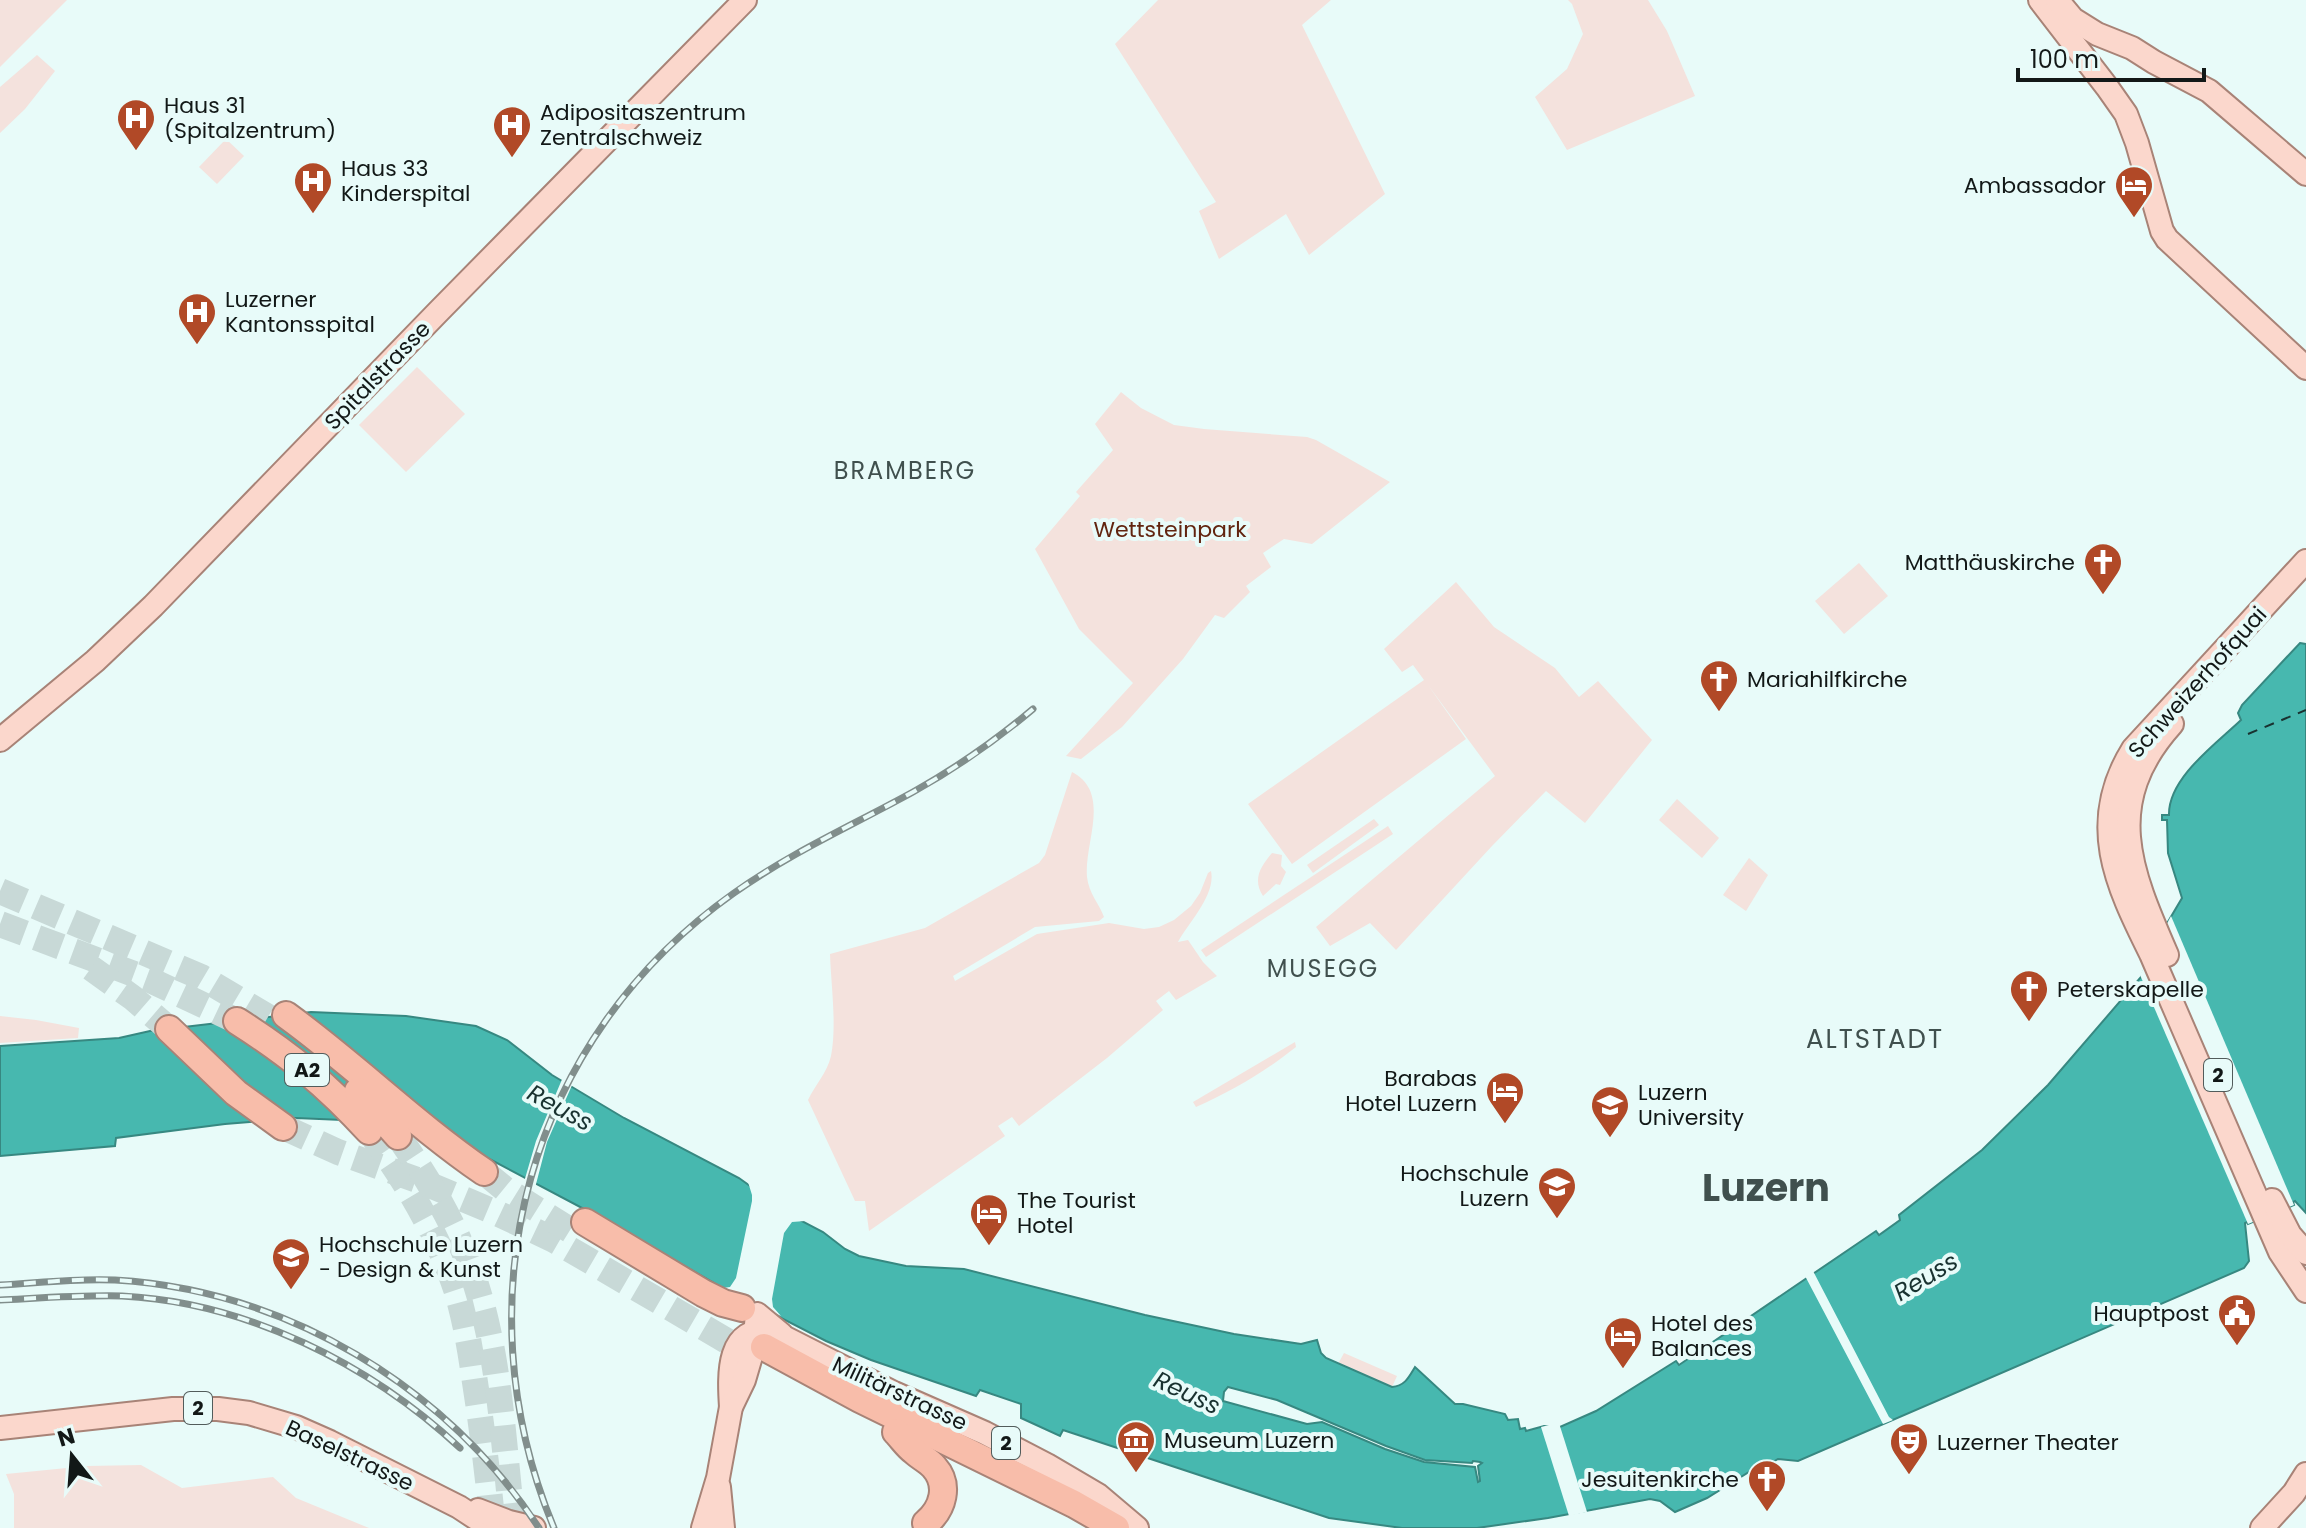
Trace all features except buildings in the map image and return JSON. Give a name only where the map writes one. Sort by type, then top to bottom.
[{"type":"highway","name":"A2","points":[[398,1136],[372,1105],[277,1016],[331,1048],[440,1142],[484,1172]]},
{"type":"highway","name":"A2","points":[[237,1021],[317,1078],[369,1131]]},
{"type":"highway","points":[[169,1029],[236,1093],[283,1127]]},
{"type":"highway","points":[[585,1222],[723,1303],[757,1337],[896,1432],[1081,1528]]},
{"type":"highway","points":[[757,1337],[860,1399],[1049,1491],[1116,1528]]},
{"type":"highway","points":[[896,1432],[913,1451],[932,1464],[943,1484],[941,1505],[936,1514],[919,1525]]},
{"type":"main road","name":"Spitalstrasse","points":[[0,740],[95,661],[153,606],[745,0]]},
{"type":"main road","points":[[2040,0],[2126,114],[2162,231],[2179,252],[2306,368]]},
{"type":"main road","points":[[2057,0],[2073,19],[2103,37],[2132,48],[2203,86],[2306,174]]},
{"type":"main road","name":"Schweizerhofquai","points":[[2136,905],[2118,881],[2108,831],[2111,796],[2120,770],[2138,743],[2306,561]]},
{"type":"main road","name":"2","points":[[2306,580],[2163,734],[2141,767],[2133,791],[2127,829],[2136,905],[2271,1215],[2280,1252],[2306,1291]]},
{"type":"main road","name":"2","points":[[2271,1215],[2306,1253]]},
{"type":"main road","points":[[703,1528],[718,1478],[731,1407],[731,1360],[736,1348],[757,1337]]},
{"type":"main road","name":"Militärstrasse","points":[[757,1337],[985,1433],[1098,1495],[1137,1528]]},
{"type":"main road","name":"Baselstrasse","points":[[0,1428],[192,1408],[249,1413],[296,1427],[330,1442],[459,1507],[491,1528]]},
{"type":"main road","points":[[2262,1528],[2300,1489],[2306,1474]]},
{"type":"main road","points":[[718,1478],[723,1528]]},
{"type":"main road","name":"Baselstrasse","points":[[459,1507],[481,1510],[534,1528]]},
{"type":"green space","points":[[0,0],[67,0],[0,67]]},
{"type":"green space","points":[[1158,0],[1331,0],[1302,25],[1385,194],[1309,255],[1286,214],[1219,259],[1199,211],[1216,202],[1115,44]]},
{"type":"green space","points":[[1568,0],[1648,0],[1667,31],[1695,96],[1567,150],[1535,97],[1567,69],[1583,34]]},
{"type":"green space","points":[[37,55],[55,71],[25,109],[0,133],[0,87]]},
{"type":"green space","points":[[226,139],[244,156],[217,184],[199,167]]},
{"type":"green space","points":[[417,367],[465,414],[406,472],[359,425]]},
{"type":"green space","name":"Wettsteinpark","points":[[1121,392],[1141,408],[1174,425],[1316,440],[1390,482],[1312,544],[1284,539],[1263,553],[1271,567],[1246,586],[1250,592],[1224,618],[1215,615],[1183,659],[1122,727],[1081,759],[1066,756],[1133,683],[1079,629],[1035,549],[1080,496],[1076,492],[1113,450],[1095,424]]},
{"type":"green space","points":[[1859,563],[1888,596],[1844,634],[1815,601]]},
{"type":"green space","points":[[1456,582],[1494,627],[1555,668],[1579,697],[1598,681],[1652,740],[1585,823],[1546,791],[1396,950],[1370,923],[1330,946],[1316,927],[1495,776],[1428,685],[1466,739],[1292,864],[1248,804],[1424,680],[1413,665],[1402,672],[1384,649]]},
{"type":"green space","points":[[1072,772],[1084,781],[1094,805],[1087,877],[1104,917],[1099,921],[1035,927],[953,976],[955,981],[1037,934],[1109,923],[1144,929],[1159,927],[1191,906],[1211,871],[1206,899],[1178,942],[1188,940],[1217,976],[1176,1000],[1169,991],[1156,1001],[1163,1010],[1107,1058],[1019,1126],[1012,1117],[998,1126],[1005,1136],[869,1231],[865,1201],[855,1201],[808,1100],[827,1068],[833,1044],[830,954],[925,928],[1039,863],[1045,855]]},
{"type":"green space","points":[[1677,799],[1719,838],[1702,858],[1659,820]]},
{"type":"green space","points":[[1374,819],[1379,825],[1313,873],[1307,865]]},
{"type":"green space","points":[[1388,826],[1393,834],[1206,957],[1201,950]]},
{"type":"green space","points":[[1272,853],[1282,855],[1281,866],[1286,872],[1280,885],[1276,884],[1263,896],[1258,878]]},
{"type":"green space","points":[[1749,858],[1768,875],[1746,911],[1723,895]]},
{"type":"green space","points":[[0,1016],[79,1028],[78,1038],[0,1043]]},
{"type":"green space","points":[[1295,1042],[1296,1047],[1260,1073],[1196,1107],[1193,1102]]},
{"type":"green space","points":[[1344,1353],[1397,1376],[1392,1387],[1338,1364]]},
{"type":"green space","points":[[141,1465],[182,1488],[273,1477],[296,1498],[369,1528],[14,1528],[14,1494],[6,1474],[87,1466]]},
{"type":"water","name":"Reuss","points":[[2300,643],[2306,644],[2306,1213],[2295,1201],[2294,1205],[2245,1223],[2249,1261],[2244,1268],[1798,1461],[1778,1459],[1768,1465],[1765,1462],[1707,1498],[1675,1512],[1660,1501],[1650,1499],[1477,1528],[1402,1528],[1329,1518],[1063,1430],[1060,1436],[1021,1418],[1021,1404],[980,1390],[976,1396],[871,1360],[826,1341],[721,1287],[482,1155],[366,1121],[296,1118],[225,1124],[116,1138],[115,1146],[0,1156],[0,1046],[119,1038],[150,1031],[311,1012],[406,1016],[476,1026],[507,1040],[552,1075],[624,1118],[739,1178],[792,1216],[859,1256],[906,1266],[964,1269],[1234,1334],[1301,1344],[1317,1340],[1326,1358],[1392,1387],[1403,1383],[1415,1367],[1455,1404],[1505,1414],[1508,1420],[1518,1419],[1520,1429],[1525,1428],[1526,1431],[1544,1426],[1560,1427],[1596,1411],[1676,1361],[1679,1365],[1876,1231],[1879,1235],[1900,1220],[1899,1215],[1982,1150],[2048,1085],[2141,977],[2159,937],[2182,898],[2168,853],[2167,820],[2162,820],[2162,815],[2169,815],[2176,788],[2185,775],[2207,750],[2241,720],[2238,713]],"holes":[[[1228,1387],[1277,1400],[1425,1460],[1480,1462],[1480,1481],[1475,1467],[1424,1462],[1322,1422],[1307,1424],[1223,1401]]]},
{"type":"pier","points":[[2171,916],[2294,1205],[2248,1224],[2140,975]]},
{"type":"pier","points":[[563,1077],[573,1083],[547,1142],[535,1188],[524,1182],[536,1141]]},
{"type":"pier","points":[[748,1182],[805,1221],[792,1222],[784,1233],[772,1299],[773,1307],[781,1316],[723,1288],[730,1287],[736,1278],[752,1201]]},
{"type":"pier","points":[[1812,1269],[1893,1420],[1883,1424],[1804,1274]]},
{"type":"pier","points":[[1559,1423],[1587,1512],[1569,1516],[1541,1427]]},
{"type":"ferry route","points":[[2248,734],[2306,710]]},
{"type":"tunnel","points":[[0,891],[201,977],[268,1017]]},
{"type":"tunnel","points":[[0,924],[150,980],[237,1021]]},
{"type":"tunnel","points":[[91,968],[169,1029]]},
{"type":"tunnel","points":[[283,1127],[338,1152],[420,1181],[554,1240],[763,1362]]},
{"type":"tunnel","points":[[369,1131],[419,1208],[457,1292],[472,1365],[493,1528]]},
{"type":"tunnel","points":[[398,1136],[448,1217],[481,1301],[499,1397],[513,1528]]},
{"type":"tunnel","points":[[484,1172],[506,1190],[581,1237]]},
{"type":"railway","points":[[554,1528],[526,1440],[513,1352],[514,1264],[531,1178],[561,1097],[605,1021],[663,952],[734,893],[799,852],[945,773],[1033,709]]},
{"type":"railway","points":[[0,1285],[115,1280],[178,1288],[240,1303],[300,1325],[356,1354],[409,1390],[458,1431],[501,1477],[539,1528]]},
{"type":"railway","points":[[0,1300],[122,1296],[214,1310],[304,1343],[346,1365],[387,1390],[460,1448]]},
{"type":"place","name":"Haus 31 (Spitalzentrum)","points":[[136,152]]},
{"type":"place","name":"Adipositaszentrum Zentralschweiz","points":[[512,159]]},
{"type":"place","name":"Haus 33 Kinderspital","points":[[313,215]]},
{"type":"place","name":"Ambassador","points":[[2134,219]]},
{"type":"place","name":"Luzerner Kantonsspital","points":[[197,346]]},
{"type":"place","name":"Matthäuskirche","points":[[2103,596]]},
{"type":"place","name":"Mariahilfkirche","points":[[1719,713]]},
{"type":"place","name":"Peterskapelle","points":[[2029,1023]]},
{"type":"place","name":"Barabas Hotel Luzern","points":[[1505,1125]]},
{"type":"place","name":"Luzern University","points":[[1610,1139]]},
{"type":"place","name":"Hochschule Luzern","points":[[1557,1220]]},
{"type":"place","name":"The Tourist Hotel","points":[[989,1247]]},
{"type":"place","name":"Hochschule Luzern - Design & Kunst","points":[[291,1291]]},
{"type":"place","name":"Hauptpost","points":[[2237,1347]]},
{"type":"place","name":"Hotel des Balances","points":[[1623,1370]]},
{"type":"place","name":"Museum Luzern","points":[[1136,1474]]},
{"type":"place","name":"Luzerner Theater","points":[[1909,1476]]},
{"type":"place","name":"Jesuitenkirche","points":[[1767,1513]]},
{"type":"district","name":"BRAMBERG","points":[[905,471]]},
{"type":"district","name":"MUSEGG","points":[[1323,969]]},
{"type":"district","name":"ALTSTADT","points":[[1875,1039]]},
{"type":"district","name":"Luzern","points":[[1766,1188]]}]
